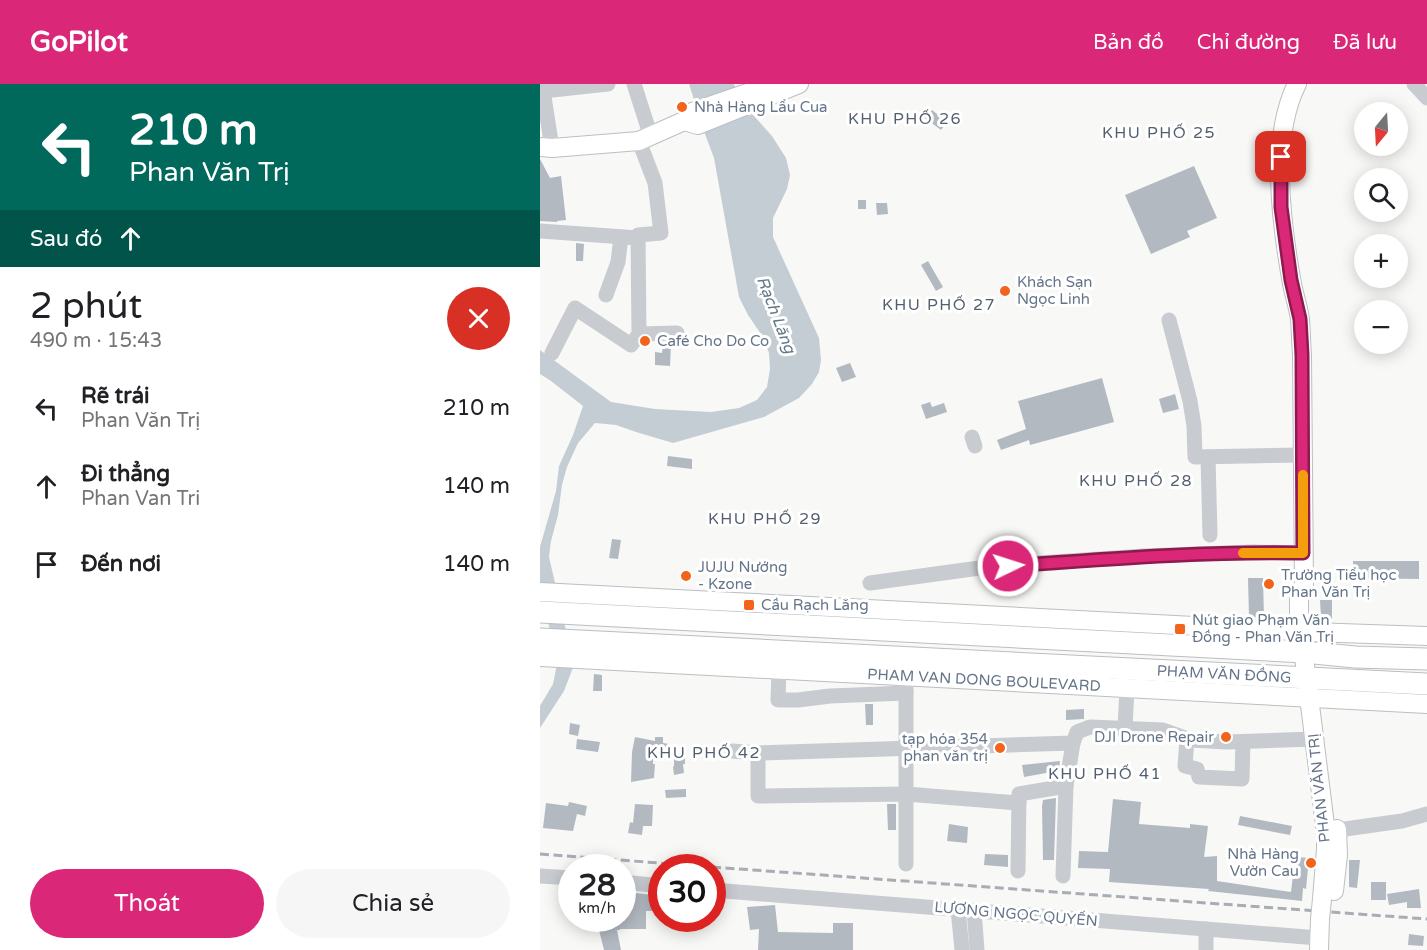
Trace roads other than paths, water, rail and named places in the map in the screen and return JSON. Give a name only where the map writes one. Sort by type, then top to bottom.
[{"type":"highway","points":[[540,612],[633,607],[1308,642],[1355,657],[1427,659]]},
{"type":"highway","name":"PHAM VAN DONG BOULEVARD","points":[[540,639],[630,653],[1156,680]]},
{"type":"highway","name":"PHẠM VĂN ĐỒNG","points":[[1156,680],[1314,688]]},
{"type":"highway","points":[[1314,688],[1427,684]]},
{"type":"main road","points":[[546,148],[645,139],[763,91],[799,84]]},
{"type":"main road","points":[[1297,84],[1284,120],[1280,164],[1281,207],[1291,280],[1300,319],[1304,585],[1299,597],[1314,688],[1427,704]]},
{"type":"main road","points":[[540,592],[633,607]]},
{"type":"main road","points":[[1308,642],[1427,636]]},
{"type":"main road","name":"PHAM VAN DONG BOULEVARD","points":[[540,657],[630,653]]},
{"type":"main road","name":"PHAM VAN DONG BOULEVARD","points":[[781,660],[906,685],[1127,688],[1156,680]]},
{"type":"main road","name":"PHAN VĂN TRỊ","points":[[1314,688],[1314,739],[1338,855],[1327,900],[1324,935]]},
{"type":"main road","name":"PHAN VĂN TRỊ","points":[[1314,688],[1332,831]]},
{"type":"street","points":[[546,148],[542,87],[608,84]]},
{"type":"street","points":[[540,231],[638,238],[638,236],[661,233],[655,183],[634,84]]},
{"type":"street","points":[[1414,84],[1427,98]]},
{"type":"street","points":[[606,295],[618,262],[621,237]]},
{"type":"street","points":[[552,353],[575,308],[631,345],[639,334],[638,238]]},
{"type":"street","points":[[1169,320],[1190,401],[1195,457],[1302,455]]},
{"type":"street","points":[[639,334],[677,333]]},
{"type":"street","points":[[1208,457],[1210,535]]},
{"type":"street","points":[[870,584],[994,566],[1144,556],[1252,552],[1303,553]]},
{"type":"street","points":[[781,660],[778,699],[798,700],[906,685],[906,864]]},
{"type":"street","points":[[1125,729],[1127,688]]},
{"type":"street","points":[[1063,876],[1066,786],[1077,732],[1090,727],[1163,730],[1191,740],[1243,742],[1314,739]]},
{"type":"street","points":[[1187,739],[1185,766],[1197,769],[1199,777],[1242,779],[1243,742]]},
{"type":"street","points":[[732,751],[758,753],[1073,743]]},
{"type":"street","points":[[758,753],[758,796],[906,794],[1019,804]]},
{"type":"street","points":[[1018,871],[1018,794],[1066,786]]},
{"type":"street","points":[[1332,831],[1402,821],[1427,814]]},
{"type":"street","points":[[540,876],[558,877]]},
{"type":"street","name":"LƯƠNG NGỌC QUYẾN","points":[[726,891],[1206,929],[1324,935]]},
{"type":"street","points":[[962,950],[966,910]]},
{"type":"street","points":[[966,910],[977,950]]},
{"type":"street","points":[[1206,929],[1206,950]]},
{"type":"water","name":"Rạch Lăng","points":[[689,84],[734,84],[737,95],[772,136],[786,158],[790,175],[787,189],[773,218],[773,237],[819,338],[821,360],[819,372],[799,398],[764,417],[673,443],[616,425],[595,423],[578,443],[562,485],[549,557],[574,665],[564,691],[540,728],[540,706],[553,684],[557,664],[540,584],[540,547],[556,491],[559,466],[583,406],[540,374],[540,350],[611,402],[655,409],[711,412],[739,408],[757,400],[767,387],[770,369],[769,353],[763,337],[739,297],[714,158]]},
{"type":"railway","points":[[540,854],[648,862]]},
{"type":"railway","points":[[726,868],[1427,919]]},
{"type":"place","name":"Nhà Hàng Lẩu Cua","points":[[682,107]]},
{"type":"place","name":"Khách Sạn Ngọc Linh","points":[[1005,291]]},
{"type":"place","name":"Café Cho Do Co","points":[[645,341]]},
{"type":"place","name":"JUJU Nướng - Kzone","points":[[686,576]]},
{"type":"place","name":"Trường Tiểu học Phan Văn Trị","points":[[1269,584]]},
{"type":"place","name":"Cầu Rạch Lăng","points":[[749,605]]},
{"type":"place","name":"Nút giao Phạm Văn Đồng - Phan Văn Trị","points":[[1180,629]]},
{"type":"place","name":"DJI Drone Repair","points":[[1226,737]]},
{"type":"place","name":"tạp hóa 354 phan văn trị","points":[[1000,748]]},
{"type":"place","name":"Nhà Hàng Vườn Cau","points":[[1311,863]]},
{"type":"district","name":"KHU PHỐ 26","points":[[905,119]]},
{"type":"district","name":"KHU PHỐ 25","points":[[1159,133]]},
{"type":"district","name":"KHU PHỐ 27","points":[[939,305]]},
{"type":"district","name":"KHU PHỐ 28","points":[[1136,481]]},
{"type":"district","name":"KHU PHỐ 29","points":[[765,519]]},
{"type":"district","name":"KHU PHỐ 42","points":[[704,753]]},
{"type":"district","name":"KHU PHỐ 41","points":[[1105,774]]}]
